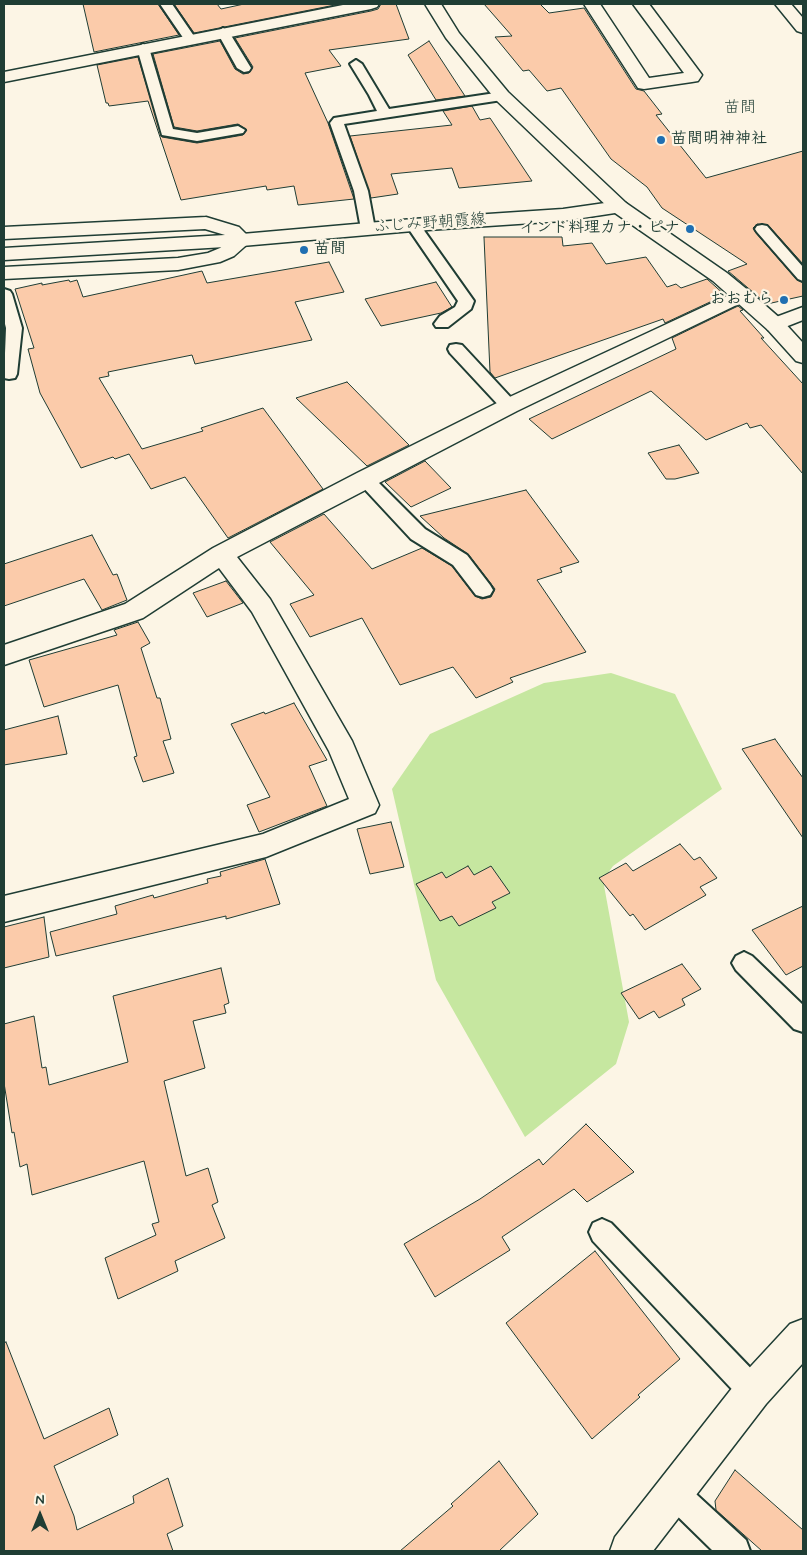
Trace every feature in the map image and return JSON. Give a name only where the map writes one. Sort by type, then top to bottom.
[{"type":"street","points":[[4,77],[223,32],[272,16],[371,4]]},
{"type":"street","points":[[433,4],[452,35],[502,96],[562,150],[618,207],[720,277],[775,325],[803,356]]},
{"type":"street","points":[[592,4],[644,84],[692,77],[694,75],[640,4]]},
{"type":"street","points":[[783,4],[803,28]]},
{"type":"street","name":"ふじみ野朝霞線","points":[[4,254],[242,240],[413,225],[563,215],[618,207]]},
{"type":"street","points":[[4,233],[206,223],[232,231],[242,240],[227,252],[213,258],[178,264],[4,273]]},
{"type":"street","points":[[4,655],[134,611],[222,554],[365,478],[509,406],[742,295]]},
{"type":"street","points":[[775,325],[803,313]]},
{"type":"street","points":[[4,909],[266,845],[365,805],[342,749],[261,606],[222,554]]},
{"type":"street","points":[[630,1551],[753,1391],[803,1337]]},
{"type":"lane","points":[[166,4],[190,39]]},
{"type":"lane","points":[[223,32],[244,68]]},
{"type":"lane","points":[[143,48],[167,132],[197,137],[238,130]]},
{"type":"lane","points":[[356,64],[376,95],[385,114]]},
{"type":"lane","points":[[368,229],[361,191],[337,123],[339,121],[502,96]]},
{"type":"lane","points":[[413,225],[466,301],[465,306],[461,310],[446,319],[442,324]]},
{"type":"lane","points":[[762,229],[803,276]]},
{"type":"lane","points":[[4,294],[14,328],[9,374]]},
{"type":"lane","points":[[456,349],[509,406]]},
{"type":"lane","points":[[365,478],[418,534],[460,560],[483,590]]},
{"type":"lane","points":[[744,963],[803,1021]]},
{"type":"lane","points":[[602,1232],[753,1391]]},
{"type":"lane","points":[[674,1493],[735,1551]]},
{"type":"green space","points":[[611,673],[675,694],[722,789],[613,866],[603,880],[629,1022],[616,1064],[525,1137],[436,980],[392,789],[430,734],[544,683]]},
{"type":"building","points":[[83,4],[158,4],[179,35],[94,52]]},
{"type":"building","points":[[174,4],[217,4],[221,9],[244,4],[340,4],[194,33]]},
{"type":"building","points":[[381,4],[396,4],[409,39],[329,50],[341,66],[305,73],[328,123],[354,199],[298,205],[294,186],[267,190],[266,186],[181,200],[148,101],[109,106],[106,103],[97,65],[138,57],[162,137],[197,143],[243,135],[247,130],[238,124],[197,131],[174,127],[153,54],[220,41],[235,69],[243,74],[249,73],[253,67],[235,38],[371,11],[378,9]]},
{"type":"building","points":[[484,4],[540,4],[549,13],[584,8],[636,89],[644,91],[662,114],[656,115],[706,178],[803,151],[803,264],[768,225],[757,224],[753,228],[797,280],[803,283],[803,296],[767,304],[728,271],[747,264],[662,208],[647,187],[611,159],[561,88],[547,91],[529,70],[523,71],[495,37],[512,36]]},
{"type":"building","points":[[429,41],[465,96],[436,100],[408,55]]},
{"type":"building","points":[[472,106],[480,120],[490,118],[532,181],[459,188],[452,168],[391,174],[398,194],[371,198],[350,136],[452,125],[443,111]]},
{"type":"building","points":[[484,237],[562,237],[563,246],[592,243],[606,264],[646,257],[667,287],[676,284],[681,288],[707,279],[725,295],[665,323],[663,319],[495,378],[490,372]]},
{"type":"building","points":[[329,262],[344,292],[295,302],[312,340],[195,364],[192,355],[108,372],[109,376],[99,378],[142,449],[203,431],[201,428],[263,408],[323,489],[228,538],[185,477],[151,489],[129,454],[115,459],[113,457],[81,468],[40,393],[28,349],[34,348],[15,289],[42,283],[42,285],[77,280],[83,297],[202,271],[207,283]]},
{"type":"building","points":[[436,282],[452,307],[441,313],[381,326],[365,299]]},
{"type":"building","points":[[738,306],[743,310],[740,311],[764,338],[761,338],[803,384],[803,474],[761,425],[750,428],[747,423],[706,440],[651,391],[552,439],[529,419],[676,349],[672,338]]},
{"type":"building","points":[[347,382],[409,445],[367,466],[296,398]]},
{"type":"building","points":[[679,445],[699,473],[675,479],[666,479],[648,453]]},
{"type":"building","points":[[425,461],[451,488],[411,507],[385,482]]},
{"type":"building","points":[[526,490],[579,562],[560,568],[562,572],[537,580],[586,652],[510,678],[513,682],[476,698],[453,667],[400,685],[362,618],[310,637],[290,604],[314,595],[270,542],[324,514],[372,569],[422,548],[452,566],[475,596],[482,599],[491,597],[495,589],[468,554],[444,538],[420,516]]},
{"type":"building","points":[[92,535],[113,575],[117,574],[127,600],[102,610],[84,579],[4,606],[4,564]]},
{"type":"building","points":[[226,581],[243,603],[207,617],[193,593]]},
{"type":"building","points":[[138,622],[150,643],[141,648],[157,698],[160,698],[171,739],[163,741],[174,773],[143,782],[134,757],[137,756],[118,685],[44,707],[29,660],[117,635],[114,630]]},
{"type":"building","points":[[294,703],[327,760],[309,766],[327,806],[259,832],[247,805],[270,797],[231,724]]},
{"type":"building","points":[[58,716],[67,754],[4,765],[4,730]]},
{"type":"building","points":[[775,739],[803,778],[803,838],[742,749]]},
{"type":"building","points":[[391,822],[404,867],[370,874],[357,829]]},
{"type":"building","points":[[680,844],[694,860],[700,857],[717,878],[700,887],[706,895],[645,930],[633,914],[630,916],[599,878],[626,863],[633,871]]},
{"type":"building","points":[[265,859],[280,904],[226,919],[226,916],[56,956],[50,932],[117,914],[115,906],[153,895],[154,898],[208,883],[207,879],[221,876],[220,872]]},
{"type":"building","points":[[468,866],[474,875],[491,866],[510,893],[492,902],[496,908],[459,926],[452,916],[440,921],[416,884],[442,872],[446,878]]},
{"type":"building","points":[[803,906],[803,966],[786,975],[752,930]]},
{"type":"building","points":[[44,917],[49,957],[4,968],[4,927]]},
{"type":"building","points":[[682,964],[701,989],[682,999],[685,1005],[659,1018],[654,1011],[639,1019],[621,993]]},
{"type":"building","points":[[221,968],[229,1003],[224,1005],[226,1013],[193,1021],[205,1068],[164,1081],[186,1176],[208,1168],[218,1202],[212,1205],[225,1238],[175,1261],[178,1271],[118,1299],[105,1258],[156,1235],[152,1224],[159,1222],[144,1161],[32,1195],[27,1164],[20,1167],[14,1132],[12,1133],[4,1083],[4,1024],[34,1016],[42,1068],[46,1067],[49,1085],[128,1062],[113,996]]},
{"type":"building","points":[[586,1124],[634,1172],[587,1202],[574,1189],[502,1237],[510,1250],[435,1297],[404,1244],[480,1199],[539,1159],[543,1165]]},
{"type":"building","points":[[595,1251],[680,1359],[638,1395],[640,1397],[592,1439],[506,1323]]},
{"type":"building","points":[[6,1342],[44,1439],[109,1408],[118,1435],[54,1466],[74,1516],[77,1530],[134,1503],[133,1496],[168,1478],[183,1526],[167,1534],[173,1551],[4,1551],[4,1343]]},
{"type":"building","points":[[499,1461],[538,1514],[499,1551],[400,1551],[453,1506],[451,1504]]},
{"type":"building","points":[[735,1470],[803,1530],[803,1551],[762,1551],[716,1510],[715,1501]]},
{"type":"place","name":"苗間明神神社","points":[[661,140]]},
{"type":"place","name":"インド料理カナ・ピナ","points":[[690,229]]},
{"type":"place","name":"苗間","points":[[304,250]]},
{"type":"place","name":"おおむら","points":[[784,300]]},
{"type":"district","name":"苗間","points":[[740,109]]}]
